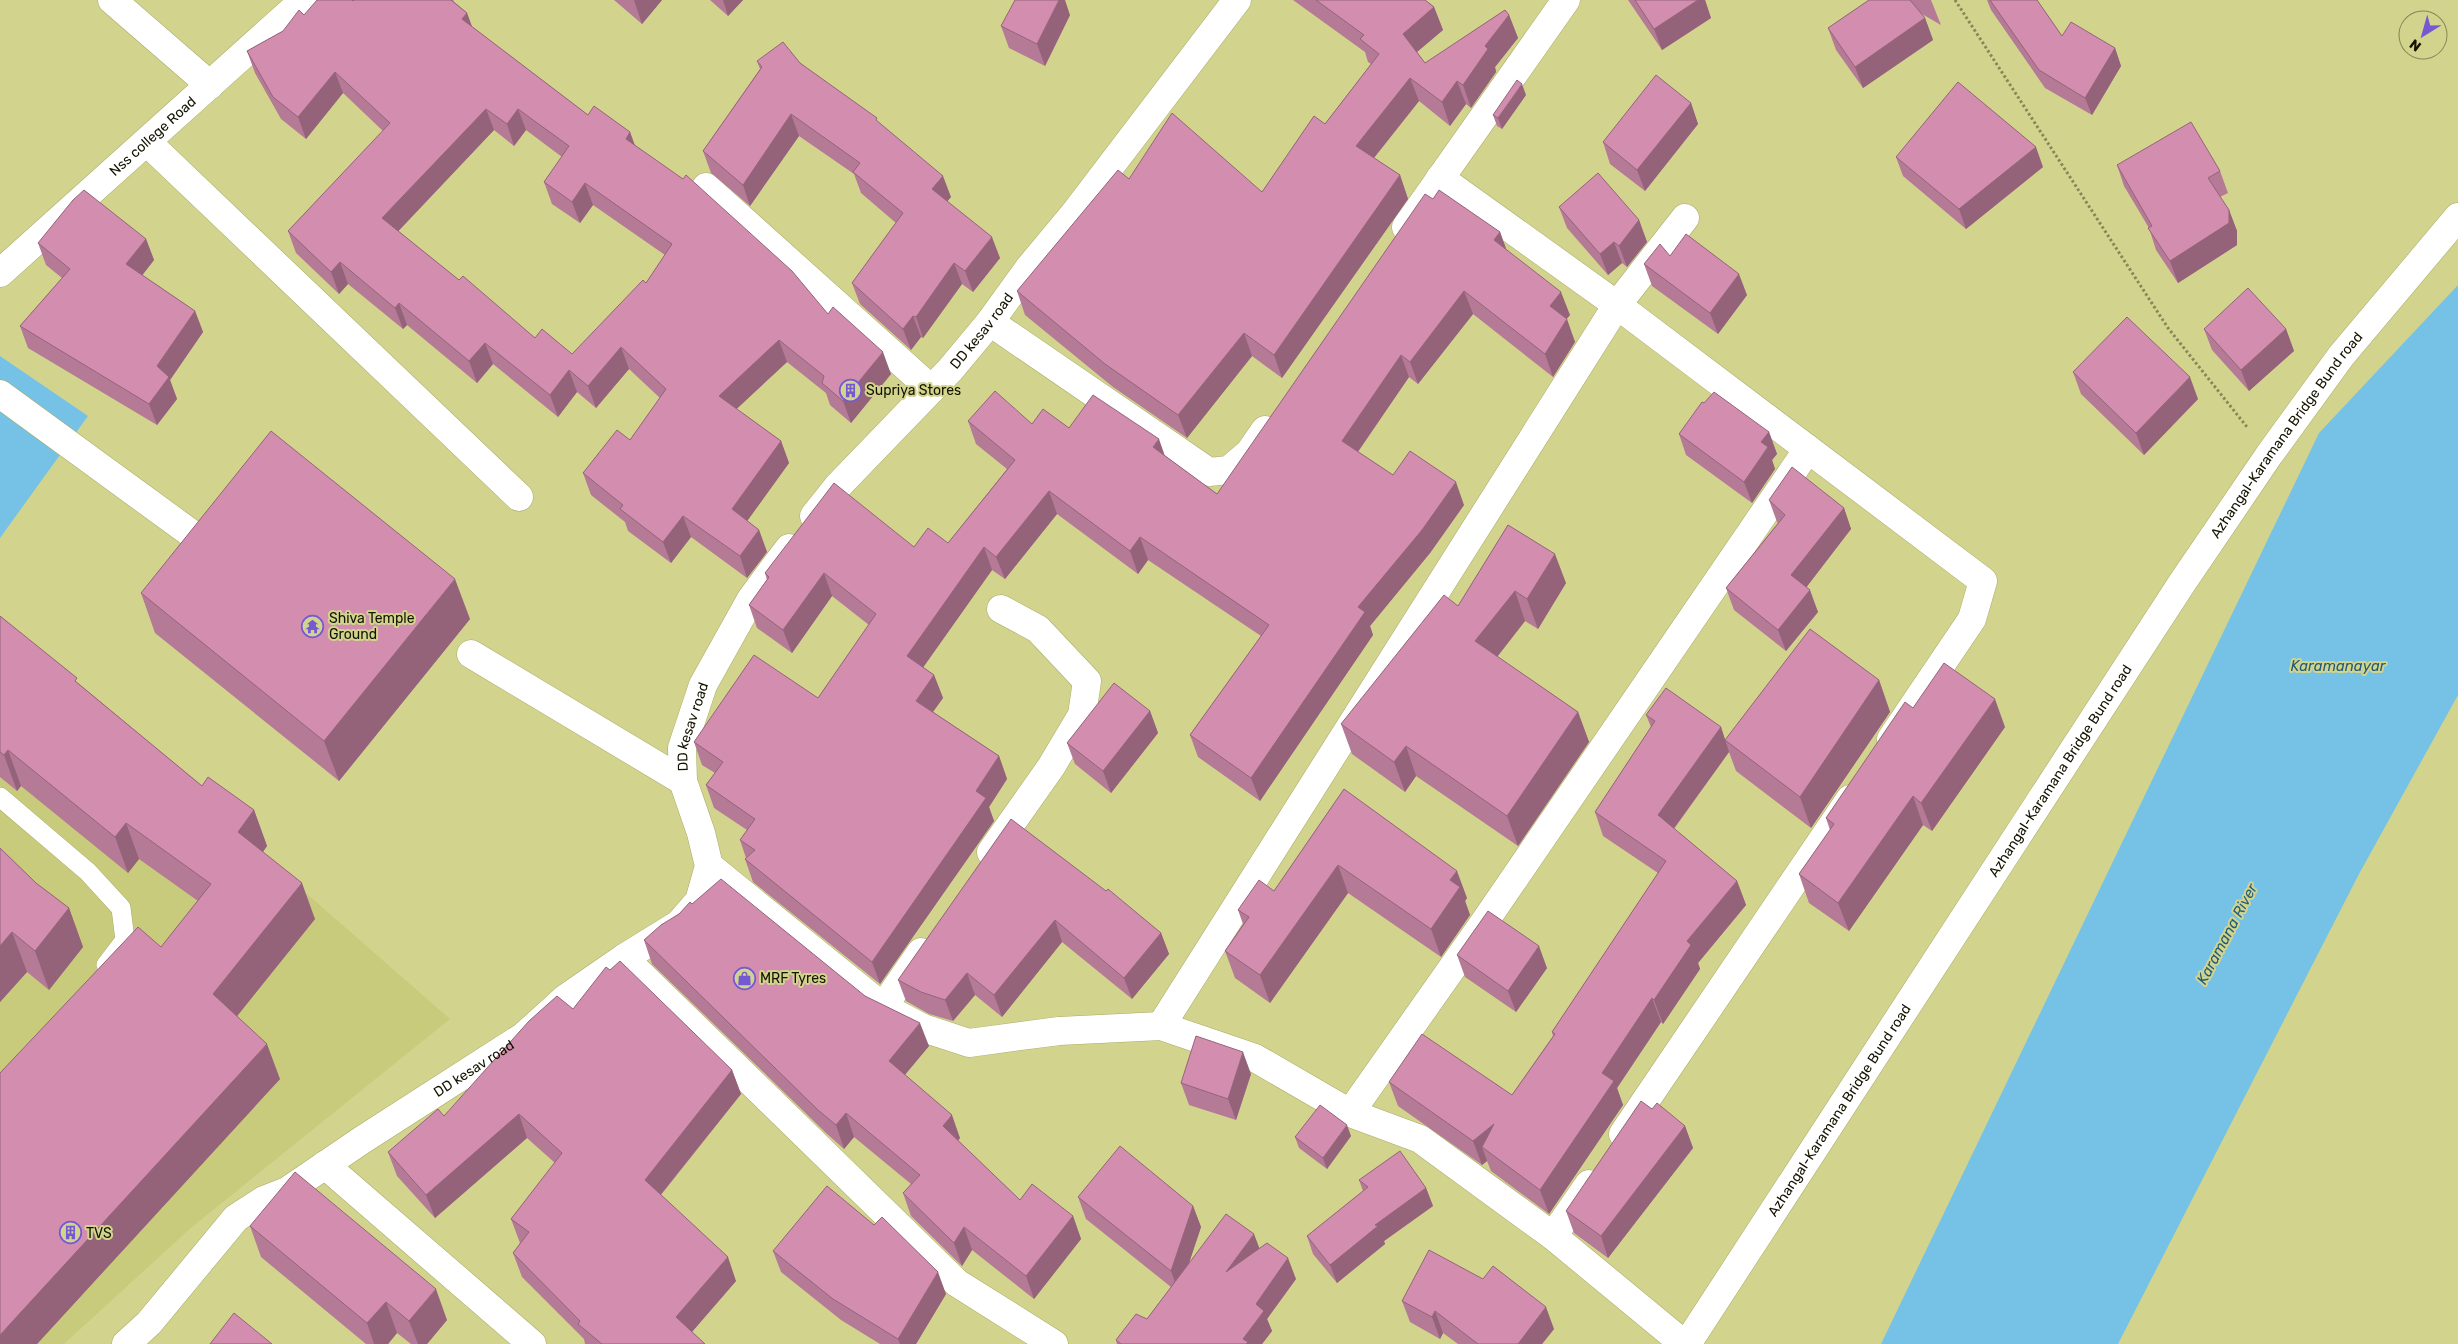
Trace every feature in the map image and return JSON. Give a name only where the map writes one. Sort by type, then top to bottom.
[{"type":"street","points":[[112,0],[210,85]]},
{"type":"street","name":"Nss college Road","points":[[0,273],[304,0]]},
{"type":"street","name":"DD kesav road","points":[[126,1344],[149,1323],[236,1218],[264,1200],[287,1191],[524,1036],[566,998],[624,958],[679,924],[699,901],[709,866],[702,833],[682,781],[682,748],[702,685],[751,599],[838,486],[931,389],[990,322],[1029,268],[1080,206],[1237,0]]},
{"type":"street","points":[[1389,251],[1566,0]]},
{"type":"street","points":[[147,142],[519,498]]},
{"type":"street","points":[[1440,178],[1617,306],[1983,581],[1972,620],[1553,1236]]},
{"type":"street","points":[[706,187],[931,389]]},
{"type":"street","name":"Azhangal-Karamana Bridge Bund road","points":[[1685,1344],[2177,591],[2269,455],[2341,356],[2458,217]]},
{"type":"street","points":[[1161,1026],[1617,306],[1686,218]]},
{"type":"street","points":[[990,322],[1209,472],[1229,470],[1249,453],[1277,413]]},
{"type":"street","points":[[0,394],[196,537]]},
{"type":"street","points":[[1350,1113],[1481,926],[1808,448]]},
{"type":"street","points":[[978,871],[1051,767],[1082,715],[1086,681],[1038,629],[1001,609]]},
{"type":"street","points":[[471,654],[682,781]]},
{"type":"street","points":[[709,866],[883,1006],[923,1028],[969,1043],[1059,1031],[1161,1026],[1255,1058],[1350,1113],[1420,1139],[1553,1236],[1685,1344]]},
{"type":"street","points":[[883,1006],[933,935]]},
{"type":"street","points":[[624,958],[956,1283],[1054,1344]]},
{"type":"street","points":[[325,1165],[532,1344]]},
{"type":"lane","points":[[0,797],[88,872],[121,908],[125,940],[97,977]]},
{"type":"path","points":[[1955,0],[2168,328],[2269,455]]},
{"type":"shaded area","points":[[0,625],[450,1019],[192,1227],[64,1344],[0,1344]]},
{"type":"water","name":"Karamanayar","points":[[2458,285],[2458,695],[2359,874],[2118,1344],[1881,1344],[2319,433]]},
{"type":"water","points":[[0,356],[88,416],[0,538]]},
{"type":"building","points":[[317,0],[451,0],[467,13],[462,19],[588,115],[594,106],[630,132],[626,139],[683,179],[686,175],[792,271],[828,314],[833,307],[883,352],[843,401],[822,383],[824,376],[779,340],[719,396],[781,441],[732,509],[759,530],[740,556],[683,516],[663,542],[620,509],[623,505],[583,473],[617,430],[630,440],[666,389],[621,347],[588,386],[569,370],[550,395],[485,343],[469,361],[399,303],[395,308],[340,262],[331,272],[288,231],[390,123],[335,72],[298,117],[273,97],[247,51],[283,31],[299,10],[304,15]],"holes":[[[486,109],[507,124],[518,109],[569,146],[544,182],[572,202],[585,183],[672,244],[646,283],[643,280],[572,354],[542,329],[535,338],[463,276],[459,280],[382,218]]]},
{"type":"building","points":[[1015,0],[1059,0],[1037,44],[1001,26]]},
{"type":"building","points":[[1316,0],[1425,0],[1434,7],[1403,34],[1425,63],[1505,10],[1509,15],[1485,46],[1488,49],[1463,85],[1457,81],[1442,102],[1410,78],[1356,146],[1400,175],[1274,355],[1244,333],[1178,415],[1105,364],[1017,291],[1118,170],[1129,179],[1172,113],[1262,192],[1314,116],[1325,124],[1379,54],[1360,39],[1364,35]]},
{"type":"building","points":[[1635,0],[1698,0],[1654,29]]},
{"type":"building","points":[[1869,0],[1910,0],[1925,18],[1855,67],[1828,28]]},
{"type":"building","points":[[1990,0],[2037,0],[2062,36],[2071,22],[2115,48],[2085,98],[2039,70]]},
{"type":"building","points":[[783,42],[800,63],[877,118],[876,120],[943,176],[932,189],[992,237],[965,271],[954,263],[916,317],[913,316],[903,329],[852,283],[903,213],[853,172],[860,163],[791,114],[743,185],[703,151],[762,67],[757,61]]},
{"type":"building","points":[[1656,75],[1691,103],[1637,170],[1603,142]]},
{"type":"building","points":[[1517,80],[1522,84],[1498,118],[1493,115]]},
{"type":"building","points":[[1958,82],[2036,147],[1959,209],[1896,157]]},
{"type":"building","points":[[2191,122],[2220,171],[2208,178],[2229,210],[2229,223],[2170,261],[2148,228],[2152,226],[2117,165]]},
{"type":"building","points":[[1598,173],[1639,220],[1619,246],[1614,242],[1600,254],[1559,207]]},
{"type":"building","points":[[84,190],[146,239],[126,264],[195,311],[157,366],[169,377],[149,404],[20,326],[70,269],[38,243],[73,200]]},
{"type":"building","points":[[1439,190],[1500,232],[1494,240],[1561,292],[1550,306],[1567,319],[1545,354],[1464,291],[1410,362],[1401,355],[1342,441],[1393,475],[1410,451],[1456,482],[1422,530],[1358,607],[1365,612],[1251,778],[1190,735],[1269,625],[1140,537],[1130,551],[1049,491],[996,557],[984,547],[907,656],[934,675],[916,701],[999,756],[976,791],[986,798],[872,962],[745,859],[755,850],[740,840],[755,819],[706,785],[723,762],[694,742],[754,655],[818,698],[876,614],[824,573],[783,630],[749,605],[769,577],[765,573],[834,483],[914,547],[928,528],[948,543],[1015,460],[968,421],[995,391],[1032,424],[1043,409],[1069,428],[1093,395],[1159,439],[1153,447],[1217,494],[1425,194],[1433,199]]},
{"type":"building","points":[[1686,234],[1739,274],[1710,313],[1644,264],[1660,244],[1670,256]]},
{"type":"building","points":[[2248,288],[2286,329],[2241,370],[2204,329]]},
{"type":"building","points":[[2127,317],[2190,377],[2136,433],[2073,372]]},
{"type":"building","points":[[1714,392],[1769,432],[1761,442],[1768,447],[1744,482],[1679,434],[1702,402],[1704,403]]},
{"type":"building","name":"Shiva Temple Ground","points":[[271,431],[455,579],[324,741],[141,593]]},
{"type":"building","points":[[1792,467],[1844,508],[1791,575],[1810,590],[1778,630],[1726,588],[1785,515],[1769,500]]},
{"type":"building","points":[[1508,525],[1555,554],[1527,599],[1515,591],[1475,641],[1578,712],[1507,816],[1406,746],[1394,762],[1341,724],[1444,595],[1458,606]]},
{"type":"building","points":[[0,616],[77,678],[75,681],[202,786],[208,777],[254,810],[238,832],[302,883],[213,994],[267,1044],[0,1335],[0,1073],[138,927],[161,947],[211,884],[126,823],[115,837],[8,750],[4,755],[0,752]]},
{"type":"building","points":[[1810,629],[1879,680],[1800,797],[1725,740]]},
{"type":"building","points":[[1944,663],[1995,699],[1921,803],[1913,796],[1838,903],[1799,874],[1834,824],[1826,818],[1905,702],[1913,708]]},
{"type":"building","points":[[1114,683],[1150,711],[1103,771],[1067,743]]},
{"type":"building","points":[[1666,688],[1721,727],[1658,815],[1737,881],[1687,941],[1691,945],[1654,1000],[1652,998],[1602,1073],[1614,1081],[1540,1190],[1482,1147],[1494,1124],[1473,1141],[1389,1082],[1422,1034],[1512,1095],[1555,1034],[1552,1032],[1666,861],[1595,812],[1655,721],[1646,715]]},
{"type":"building","points":[[1344,789],[1457,871],[1450,880],[1460,887],[1431,929],[1338,865],[1260,975],[1225,951],[1249,917],[1238,910],[1259,880],[1274,891]]},
{"type":"building","points":[[1011,819],[1106,891],[1108,889],[1161,933],[1124,978],[1055,920],[994,995],[967,973],[945,1000],[921,992],[898,980]]},
{"type":"building","points":[[0,848],[36,883],[69,908],[35,951],[12,932],[0,946]]},
{"type":"building","points":[[721,879],[865,996],[920,1023],[889,1061],[952,1115],[943,1126],[1020,1200],[1032,1184],[1073,1216],[1026,1276],[964,1227],[954,1243],[903,1193],[920,1175],[846,1113],[836,1125],[818,1110],[644,940],[661,925],[679,914],[690,902],[692,904]]},
{"type":"building","points":[[1488,911],[1539,946],[1508,991],[1457,955]]},
{"type":"building","points":[[620,961],[732,1070],[645,1180],[728,1257],[676,1317],[705,1344],[602,1344],[578,1324],[580,1321],[513,1253],[529,1232],[511,1219],[562,1153],[519,1114],[426,1195],[388,1152],[438,1109],[444,1116],[529,1021],[557,996],[573,1009],[606,967],[610,970]]},
{"type":"building","points":[[1196,1036],[1243,1052],[1228,1099],[1181,1083]]},
{"type":"building","points":[[1641,1101],[1652,1109],[1657,1103],[1685,1126],[1601,1236],[1566,1211]]},
{"type":"building","points":[[1320,1105],[1347,1125],[1323,1158],[1295,1137]]},
{"type":"building","points":[[1120,1146],[1193,1206],[1171,1271],[1078,1197]]},
{"type":"building","points":[[1400,1151],[1426,1188],[1375,1225],[1378,1226],[1330,1265],[1307,1236],[1368,1187],[1359,1180]]},
{"type":"building","points":[[295,1172],[436,1289],[409,1321],[386,1302],[367,1323],[250,1226]]},
{"type":"building","points":[[827,1186],[874,1225],[882,1217],[938,1272],[898,1339],[833,1299],[773,1251]]},
{"type":"building","points":[[1226,1214],[1254,1234],[1226,1272],[1267,1243],[1288,1258],[1256,1304],[1264,1311],[1243,1339],[1248,1342],[1246,1344],[1121,1344],[1116,1340],[1136,1314],[1147,1319]]},
{"type":"building","points":[[1429,1250],[1483,1279],[1493,1266],[1546,1307],[1518,1344],[1478,1344],[1435,1311],[1432,1317],[1402,1301]]},
{"type":"building","points":[[234,1313],[272,1344],[210,1344]]},
{"type":"place","name":"Supriya Stores","points":[[850,390]]},
{"type":"place","name":"Shiva Temple Ground","points":[[313,626]]},
{"type":"place","name":"MRF Tyres","points":[[744,978]]},
{"type":"place","name":"TVS","points":[[70,1233]]},
{"type":"water label","name":"Karamana River","points":[[2227,934]]}]
